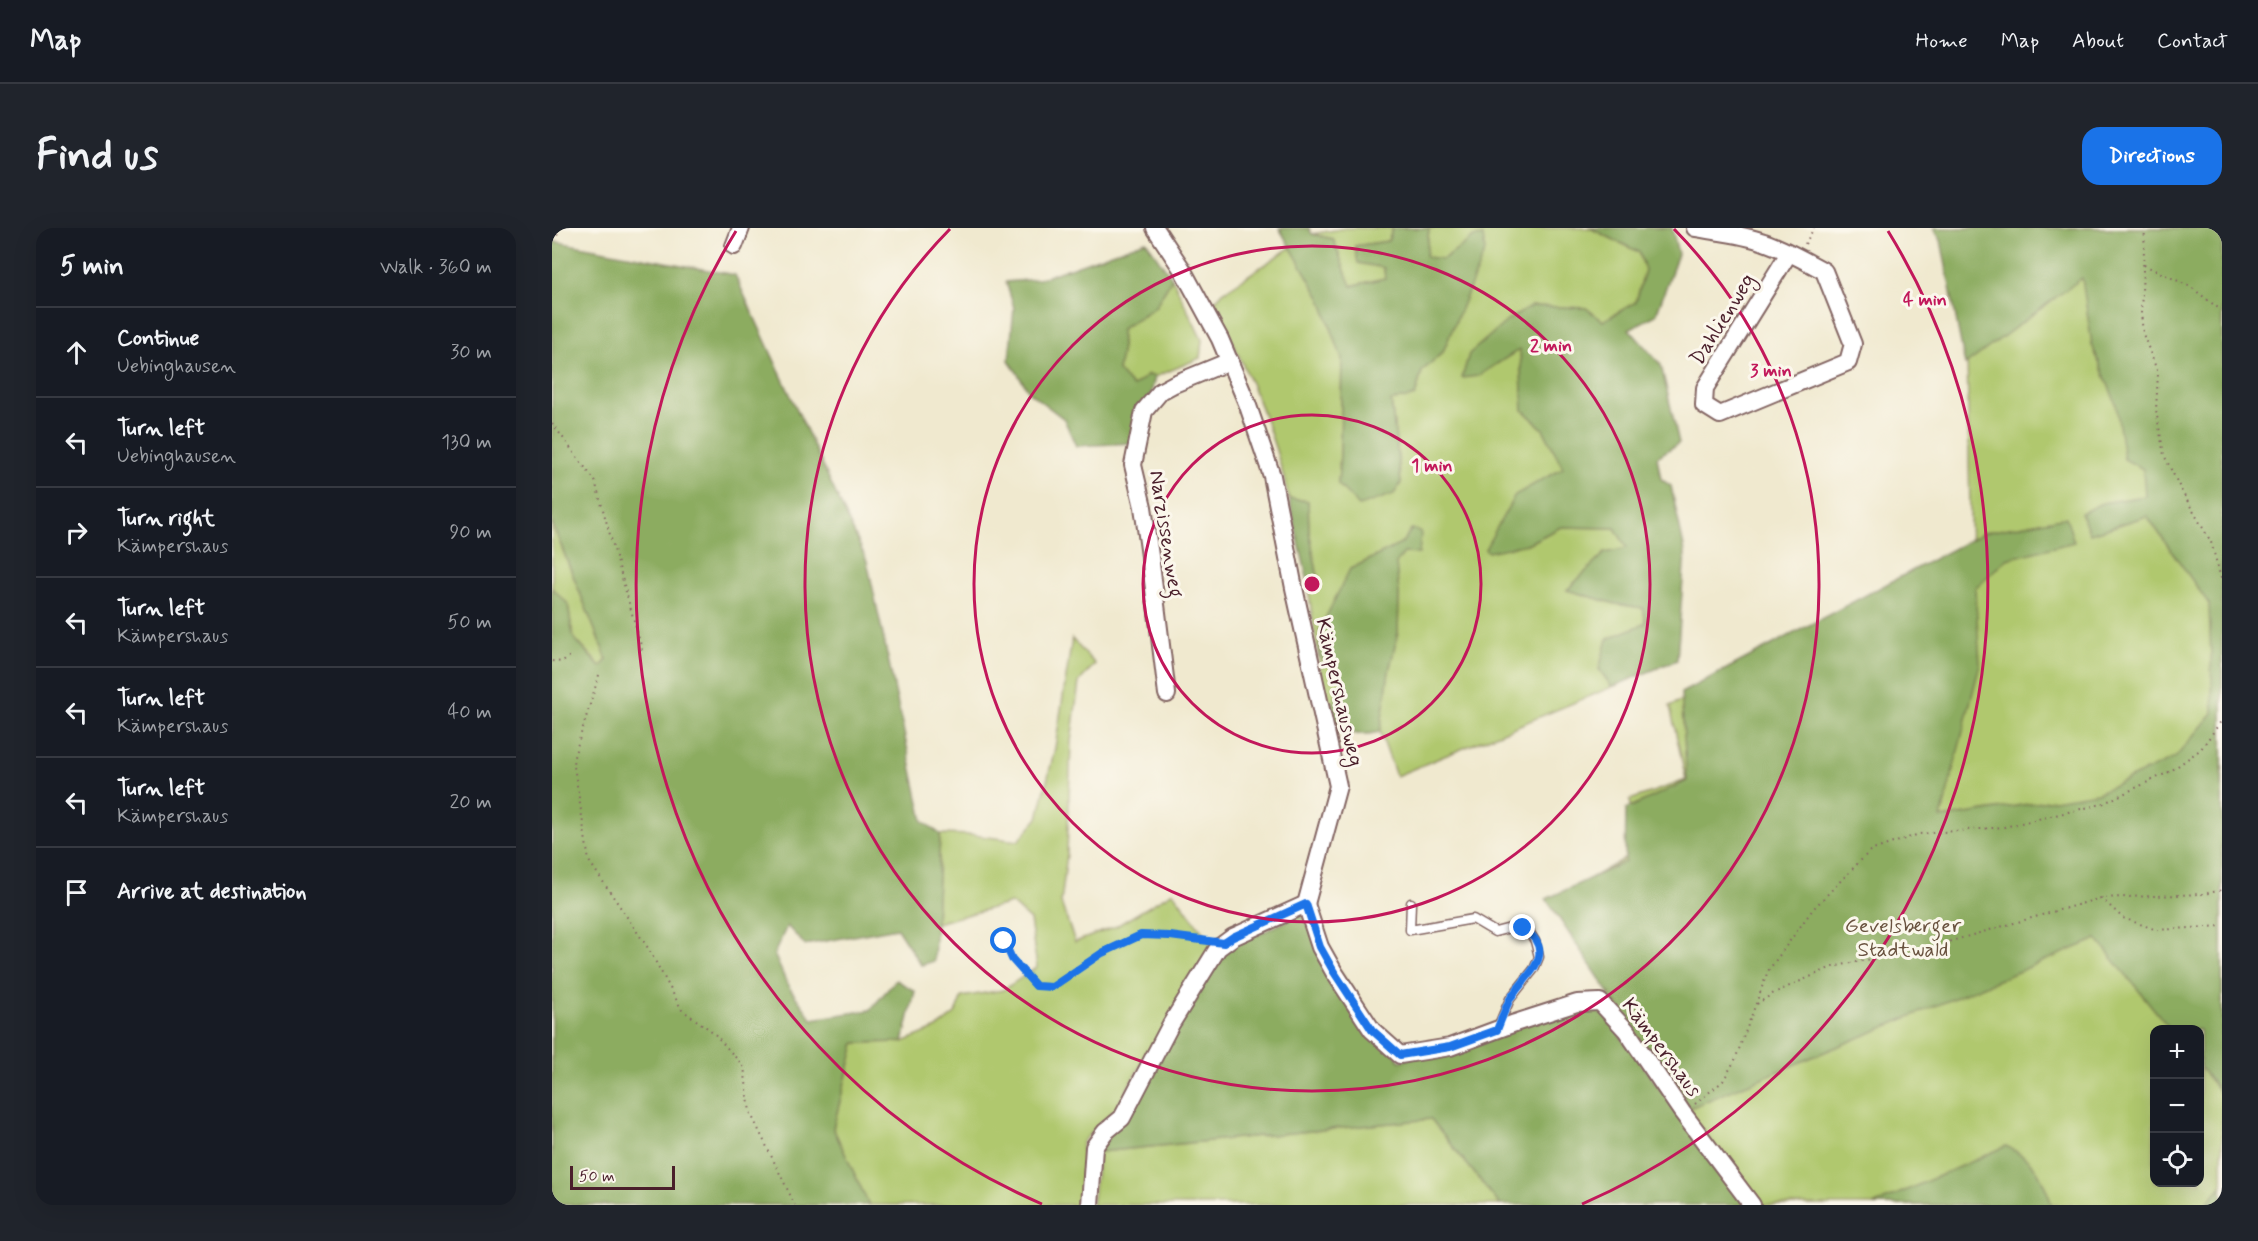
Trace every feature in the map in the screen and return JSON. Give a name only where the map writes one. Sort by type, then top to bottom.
[{"type":"street","points":[[734,246],[741,228]]},
{"type":"street","name":"Kämpershausweg","points":[[1155,228],[1182,269],[1230,361],[1262,443],[1272,476],[1294,588],[1338,786],[1306,904]]},
{"type":"street","name":"Dahlienweg","points":[[1695,228],[1764,241],[1789,253],[1824,271],[1853,344],[1848,362],[1720,415],[1704,405],[1705,388],[1789,253]]},
{"type":"street","name":"Narzissenweg","points":[[1167,694],[1143,507],[1133,465],[1144,411],[1161,391],[1230,361]]},
{"type":"street","points":[[1090,1205],[1094,1147],[1105,1132],[1122,1118],[1171,1024],[1202,978],[1218,948],[1233,937],[1306,904]]},
{"type":"street","name":"Kämpershaus","points":[[1306,904],[1320,947],[1334,972],[1372,1030],[1400,1055],[1450,1047],[1577,1003],[1600,1002],[1626,1030],[1682,1112],[1752,1205]]},
{"type":"lane","points":[[1411,903],[1410,930],[1473,919],[1495,932],[1514,927],[1523,928],[1530,933],[1539,950],[1537,964],[1510,999],[1497,1030]]},
{"type":"path","points":[[552,238],[557,236],[559,228]]},
{"type":"path","points":[[2145,228],[2141,312],[2143,334],[2158,373],[2156,410],[2164,455],[2211,542],[2222,582]]},
{"type":"path","points":[[2144,265],[2191,287],[2222,311]]},
{"type":"path","points":[[552,423],[595,481],[643,653]]},
{"type":"path","points":[[552,661],[563,662],[572,654]]},
{"type":"path","points":[[599,675],[573,760],[590,861],[648,948],[682,1010],[713,1032],[744,1067],[750,1112],[795,1205]]},
{"type":"path","points":[[1682,1112],[1723,1082],[1735,1060],[1768,971],[1813,909],[1870,851],[1919,834],[2004,826],[2102,804],[2178,765],[2201,749],[2222,720]]},
{"type":"path","points":[[1756,1005],[1774,993],[1832,967],[1934,946],[2101,898],[2204,894],[2222,890]]},
{"type":"path","points":[[2101,898],[2123,918],[2157,930],[2222,926]]},
{"type":"path","points":[[1004,941],[1012,959],[1036,986],[1052,987],[1102,953],[1141,935],[1224,943]]},
{"type":"green space","points":[[1279,228],[1309,228],[1312,234],[1333,239],[1351,286],[1385,278],[1384,268],[1358,263],[1355,246],[1388,241],[1393,228],[1429,228],[1426,257],[1443,259],[1474,237],[1483,236],[1485,251],[1443,352],[1422,371],[1415,396],[1391,401],[1401,483],[1394,494],[1359,506],[1338,484],[1342,359],[1321,299]]},
{"type":"green space","points":[[1345,228],[1393,228],[1388,241],[1355,246],[1384,268],[1385,278],[1350,286],[1333,239],[1312,234]]},
{"type":"green space","points":[[1429,228],[1590,228],[1639,252],[1645,270],[1636,302],[1603,321],[1586,308],[1532,306],[1478,376],[1520,348],[1523,410],[1543,429],[1564,468],[1527,544],[1561,527],[1615,528],[1628,548],[1567,590],[1616,604],[1643,608],[1647,623],[1599,669],[1612,687],[1396,776],[1380,732],[1389,671],[1398,633],[1399,594],[1395,562],[1404,553],[1401,544],[1350,569],[1319,656],[1343,679],[1327,718],[1309,594],[1310,591],[1320,588],[1309,531],[1308,501],[1289,499],[1267,423],[1214,302],[1223,292],[1291,247],[1321,299],[1342,359],[1338,484],[1401,483],[1391,400],[1415,396],[1422,371],[1443,352],[1474,237],[1443,259],[1426,257]]},
{"type":"green space","points":[[1590,228],[1672,228],[1678,254],[1656,315],[1629,329],[1661,365],[1679,443],[1657,457],[1661,479],[1671,486],[1685,552],[1677,660],[1612,687],[1599,669],[1607,639],[1646,623],[1643,608],[1616,604],[1567,590],[1605,553],[1627,548],[1615,528],[1561,527],[1527,544],[1488,552],[1485,549],[1515,495],[1563,468],[1543,429],[1523,410],[1520,349],[1478,376],[1462,378],[1469,354],[1508,320],[1532,306],[1586,308],[1603,321],[1636,302],[1645,270],[1639,252]]},
{"type":"green space","points":[[1933,228],[2222,228],[2222,1095],[2204,1072],[2204,1025],[2167,1025],[2097,939],[1687,1109],[1546,899],[1625,862],[1626,809],[1687,781],[1681,693],[1983,533],[2066,517],[2074,542],[2007,559],[1975,588],[1980,664],[1941,818],[2097,793],[2175,758],[2213,713],[2209,604],[2147,516],[2090,534],[2081,513],[2102,503],[2145,496],[2143,469],[2124,459],[2116,404],[2092,345],[2082,278],[1965,365],[1941,240]]},
{"type":"green space","name":"Gevelsberger Stadtwald","points":[[1959,228],[2222,228],[2222,1205],[1757,1205],[1608,1003],[1608,983],[1570,890],[1638,851],[1630,800],[1686,780],[1670,706],[1971,565],[1967,353]]},
{"type":"green space","points":[[552,241],[735,275],[867,561],[923,821],[940,834],[934,961],[921,965],[897,928],[805,945],[787,926],[774,954],[788,986],[812,1019],[870,1010],[896,980],[915,991],[903,1042],[855,1043],[833,1128],[869,1205],[552,1205],[552,588],[568,604],[573,637],[600,667],[607,660],[552,523]]},
{"type":"green space","points":[[1146,241],[1172,278],[1155,307],[1121,329],[1122,346],[1118,371],[1133,387],[1148,375],[1155,377],[1151,394],[1133,443],[1076,446],[1064,419],[1030,393],[1009,360],[1014,308],[1006,282],[1039,279]]},
{"type":"green space","points":[[1172,278],[1202,340],[1200,358],[1155,377],[1148,375],[1133,387],[1118,371],[1122,346],[1121,329],[1155,307]]},
{"type":"green space","points":[[1289,499],[1308,501],[1309,531],[1320,588],[1310,591]]},
{"type":"green space","points":[[552,523],[607,660],[601,667],[573,637],[568,604],[552,588]]},
{"type":"green space","points":[[1412,529],[1421,532],[1419,554],[1404,553],[1396,563],[1399,594],[1398,633],[1389,671],[1380,732],[1351,733],[1327,718],[1343,679],[1319,656],[1320,629],[1350,569],[1401,544]]},
{"type":"green space","points":[[1072,639],[1095,664],[1079,682],[1071,742],[1067,854],[1061,903],[1075,942],[1115,927],[1173,892],[1216,950],[1133,1078],[1118,1106],[1082,1142],[1082,1205],[869,1205],[833,1128],[855,1043],[903,1042],[937,1028],[955,1014],[962,997],[1003,990],[1037,967],[1030,920],[1011,903],[936,923],[940,834],[972,835],[1018,841],[1038,818],[1055,748]]},
{"type":"green space","points":[[1301,914],[1400,1061],[1527,1023],[1598,1006],[1747,1205],[1500,1205],[1431,1119],[1099,1152],[1221,952]]},
{"type":"green space","points":[[1431,1119],[1500,1205],[1092,1205],[1099,1152]]},
{"type":"green space","points":[[2006,1146],[2031,1163],[2041,1177],[2052,1205],[1873,1205]]},
{"type":"green space","points":[[2222,1185],[2222,1205],[2205,1205]]},
{"type":"route","points":[[1004,941],[1012,959],[1036,986],[1052,987],[1102,953],[1141,935],[1224,943],[1306,904],[1320,947],[1334,972],[1372,1030],[1400,1055],[1450,1047],[1497,1030],[1510,999],[1534,969],[1539,957],[1536,941],[1523,928]]}]
